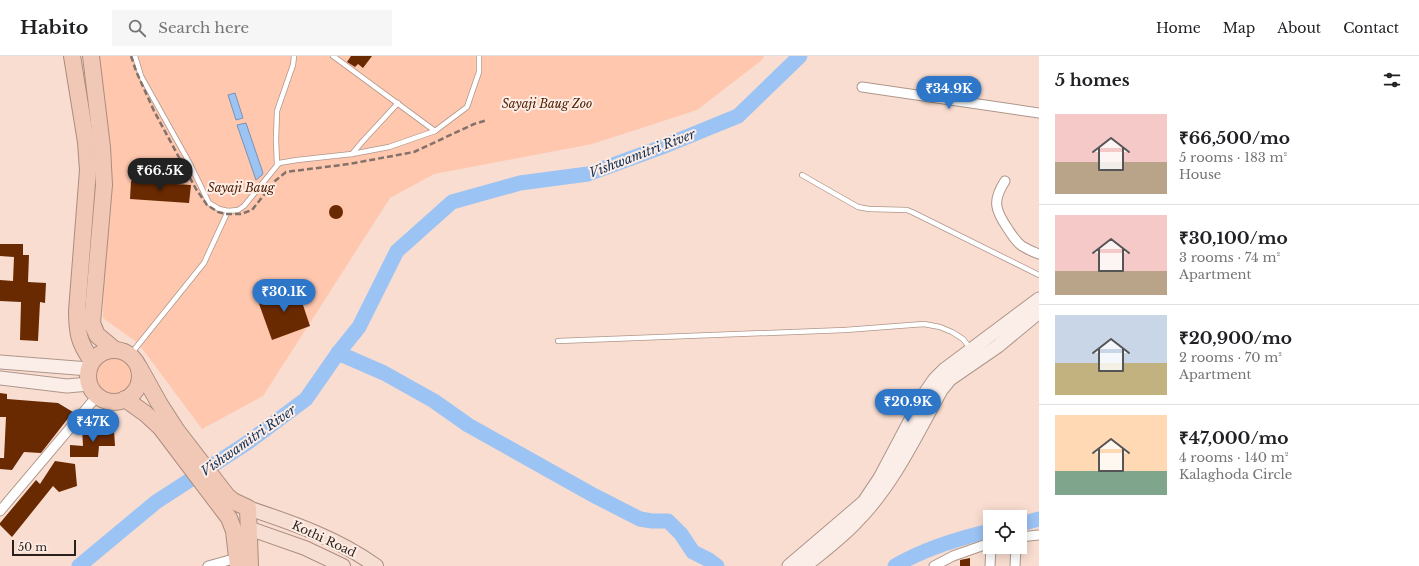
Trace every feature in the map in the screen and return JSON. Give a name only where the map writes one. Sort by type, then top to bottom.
[{"type":"highway","points":[[72,56],[86,142],[88,170],[77,326],[92,378],[104,400],[118,402],[132,395],[137,389],[140,382],[140,374],[135,361]]},
{"type":"highway","points":[[91,56],[102,147],[104,185],[92,323],[98,335],[115,350]]},
{"type":"highway","points":[[92,378],[98,355],[106,351],[123,351],[135,361],[159,403],[173,434],[226,500],[242,563]]},
{"type":"highway","points":[[125,399],[146,414],[161,428],[173,434]]},
{"type":"highway","points":[[226,500],[248,508],[248,528],[242,563]]},
{"type":"highway","points":[[232,522],[248,528]]},
{"type":"main road","name":"Kothi Road","points":[[248,508],[322,535],[362,561],[376,566]]},
{"type":"main road","name":"Kothi Road","points":[[248,528],[305,548],[343,566]]},
{"type":"street","points":[[862,87],[1039,113]]},
{"type":"street","points":[[1005,181],[998,192],[997,207],[1000,217],[1021,245],[1039,254]]},
{"type":"street","points":[[789,566],[864,502],[909,435],[941,381],[944,370],[1039,300]]},
{"type":"street","points":[[941,381],[950,379],[998,346],[1039,312]]},
{"type":"street","points":[[0,362],[92,378]]},
{"type":"street","points":[[0,378],[67,386],[92,378]]},
{"type":"street","points":[[0,511],[92,378]]},
{"type":"street","points":[[805,566],[856,522],[884,489],[909,435]]},
{"type":"street","points":[[1027,536],[1039,535]]},
{"type":"street","points":[[940,565],[953,556],[983,545]]},
{"type":"street","points":[[990,566],[991,554]]},
{"type":"street","points":[[1015,566],[1016,554]]},
{"type":"street","points":[[208,566],[242,563]]},
{"type":"lane","points":[[135,56],[141,76],[189,162],[209,203],[219,209],[228,210],[238,210],[244,206],[279,163],[352,154],[389,147],[435,131],[466,107],[479,72],[479,56]]},
{"type":"lane","points":[[277,165],[277,111],[293,65],[294,56]]},
{"type":"lane","points":[[333,56],[435,131]]},
{"type":"lane","points":[[352,154],[398,103]]},
{"type":"lane","points":[[802,174],[858,207],[869,209],[907,210],[1039,275]]},
{"type":"lane","points":[[135,361],[166,311],[204,263],[228,210]]},
{"type":"lane","points":[[558,340],[845,330],[924,324],[940,327],[952,332],[963,339],[971,349]]},
{"type":"green space","name":"Sayaji Baug","points":[[97,56],[764,56],[762,60],[697,110],[592,144],[434,174],[390,198],[263,396],[202,429],[138,343],[103,318],[105,232]]},
{"type":"green space","points":[[111,357],[119,357],[131,366],[134,376],[131,386],[125,392],[119,395],[111,395],[99,386],[96,380],[96,372],[105,360]]},
{"type":"water","points":[[235,93],[243,118],[236,120],[228,95]]},
{"type":"water","points":[[246,123],[263,173],[256,180],[237,125]]},
{"type":"building","points":[[351,56],[372,56],[363,68],[358,64],[355,67],[347,62]]},
{"type":"building","points":[[131,181],[191,185],[189,203],[130,199]]},
{"type":"building","points":[[333,205],[339,205],[343,209],[343,215],[339,219],[333,219],[329,215],[329,209]]},
{"type":"building","points":[[0,244],[23,244],[23,255],[29,255],[28,282],[46,283],[45,303],[40,302],[38,341],[20,340],[21,302],[0,301],[0,280],[13,281],[14,257],[0,256]]},
{"type":"building","points":[[297,287],[310,326],[272,340],[258,301]]},
{"type":"building","points":[[0,393],[7,394],[7,399],[58,403],[73,412],[41,453],[24,452],[12,470],[0,469],[0,458],[4,458],[6,417],[0,417]]},
{"type":"building","points":[[82,428],[114,430],[115,446],[99,446],[98,457],[70,457],[70,445],[83,446]]},
{"type":"building","points":[[55,461],[75,464],[77,486],[59,492],[53,486],[12,537],[0,525],[0,523],[36,480],[40,484]]},
{"type":"building","points":[[970,558],[970,566],[960,566],[960,560]]},
{"type":"waterway","name":"Vishwamitri River","points":[[79,566],[156,502],[247,443],[306,399],[338,353],[359,327],[397,251],[452,202],[520,183],[588,174],[662,147],[738,116],[800,56]]},
{"type":"waterway","points":[[338,353],[384,373],[434,401],[468,425],[593,495],[640,519],[668,521],[681,534],[693,552],[717,566]]},
{"type":"waterway","points":[[1027,522],[1039,519]]},
{"type":"waterway","points":[[895,566],[941,545],[983,533]]},
{"type":"railway","points":[[131,56],[154,111],[196,189],[207,205],[218,212],[226,214],[241,214],[252,210],[275,181],[286,172],[349,164],[414,152],[474,124],[487,120]]},
{"type":"park label","name":"Sayaji Baug Zoo","points":[[547,104]]}]
